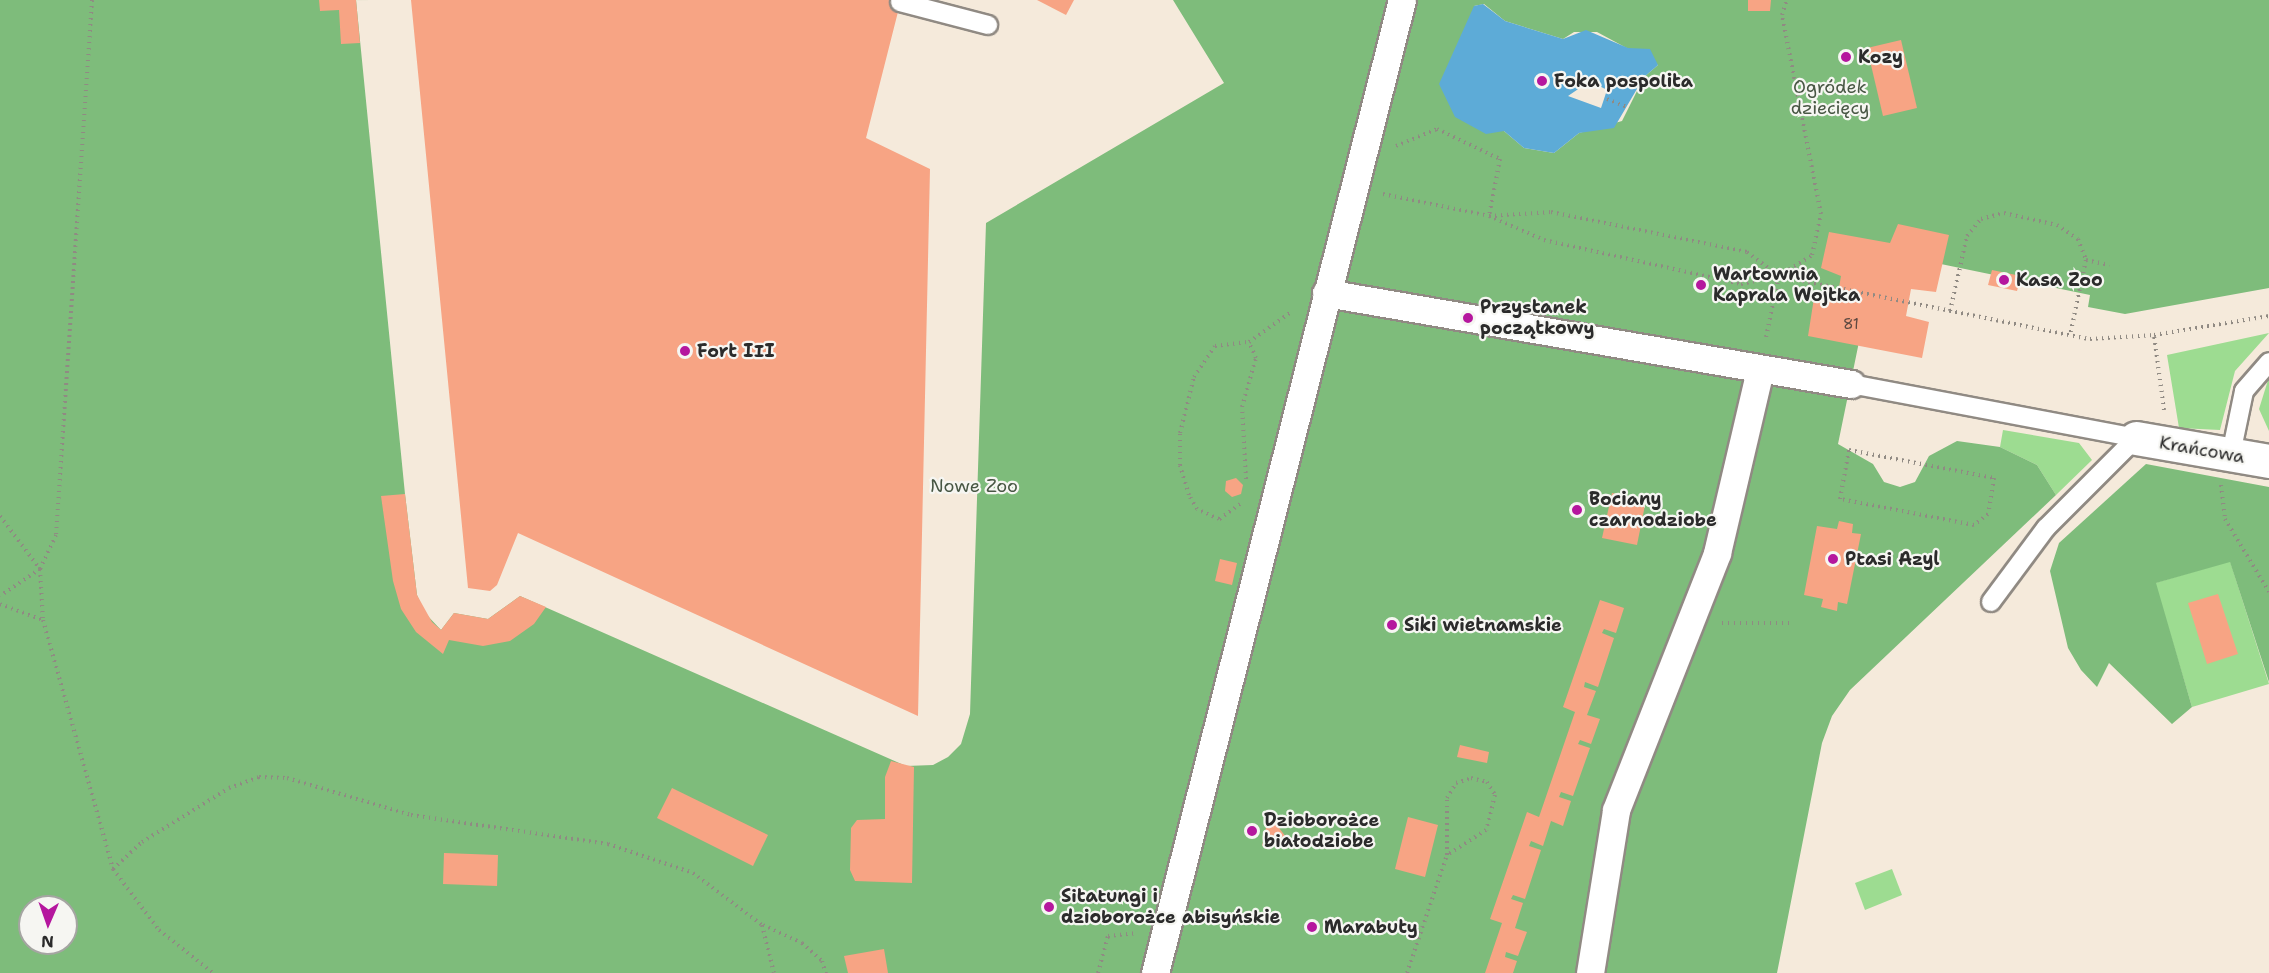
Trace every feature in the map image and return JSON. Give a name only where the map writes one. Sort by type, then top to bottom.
[{"type":"street","points":[[1155,973],[1402,0]]},
{"type":"street","points":[[1326,293],[1851,384]]},
{"type":"street","points":[[1590,973],[1616,810],[1695,615],[1717,553],[1760,370]]},
{"type":"street","name":"Krańcowa","points":[[2136,438],[2269,461]]},
{"type":"lane","points":[[900,2],[988,25]]},
{"type":"lane","points":[[2231,454],[2244,391],[2269,362]]},
{"type":"lane","points":[[1851,384],[2136,438]]},
{"type":"lane","points":[[1992,602],[2046,528],[2136,438]]},
{"type":"path","points":[[92,0],[56,535],[40,569],[43,620],[113,869],[159,930],[213,973]]},
{"type":"path","points":[[1353,188],[1489,216],[1545,240],[1741,284],[1779,276],[1812,255],[1821,214],[1782,15],[1787,0]]},
{"type":"path","points":[[1858,94],[1862,85]]},
{"type":"path","points":[[1606,99],[1629,108]]},
{"type":"path","points":[[1360,161],[1437,129],[1500,159],[1489,216]]},
{"type":"path","points":[[1489,216],[1551,212],[1736,250],[1779,276],[2070,335],[2121,340],[2269,316]]},
{"type":"path","points":[[1950,311],[1967,236],[1981,219],[2004,213],[2057,225],[2078,239],[2086,260],[2070,335]]},
{"type":"path","points":[[2086,260],[2109,265]]},
{"type":"path","points":[[1768,331],[1779,276]]},
{"type":"path","points":[[1242,496],[1240,505],[1219,519],[1197,509],[1180,465],[1180,433],[1202,361],[1215,346],[1249,342],[1274,321],[1326,293]]},
{"type":"path","points":[[2154,335],[2168,444]]},
{"type":"path","points":[[1244,487],[1242,407],[1256,358],[1249,342]]},
{"type":"path","points":[[1849,450],[1994,478],[1988,514],[1974,525],[1840,499],[1849,450]]},
{"type":"path","points":[[2231,454],[2219,495],[2225,519],[2269,592]]},
{"type":"path","points":[[0,516],[40,569]]},
{"type":"path","points":[[0,596],[40,569]]},
{"type":"path","points":[[0,604],[43,620]]},
{"type":"path","points":[[1695,615],[1721,623],[1793,624]]},
{"type":"path","points":[[113,869],[142,843],[229,788],[259,777],[287,778],[411,815],[608,844],[693,873],[762,925],[802,943],[822,961],[826,973]]},
{"type":"path","points":[[1407,973],[1447,855],[1447,798],[1456,783],[1471,778],[1487,782],[1495,795],[1486,830],[1447,855]]},
{"type":"path","points":[[762,925],[774,973]]},
{"type":"path","points":[[1098,973],[1108,936],[1166,929]]},
{"type":"green space","name":"Nowe Zoo","points":[[0,0],[356,0],[405,494],[417,595],[425,613],[441,630],[454,613],[488,619],[520,596],[906,766],[933,765],[948,757],[961,744],[970,714],[986,223],[1224,83],[1173,0],[2269,0],[2269,288],[2125,314],[2088,307],[2090,295],[1936,263],[1860,337],[1838,444],[1873,464],[1884,482],[1900,487],[1915,482],[1929,456],[1957,441],[2000,447],[2037,465],[2056,495],[1850,690],[1832,716],[1822,743],[1777,973],[0,973]],"holes":[[[1484,4],[1505,21],[1563,39],[1574,32],[1597,32],[1658,65],[1644,77],[1622,121],[1579,133],[1554,153],[1524,148],[1504,131],[1474,6]]]},
{"type":"green space","points":[[2269,333],[2235,371],[2220,430],[2179,428],[2167,355]]},
{"type":"green space","points":[[2269,377],[2269,431],[2259,409]]},
{"type":"green space","points":[[2003,430],[2079,443],[2092,460],[2056,495],[2037,465],[2000,447]]},
{"type":"green space","points":[[2146,464],[2269,487],[2269,682],[2230,562],[2156,583],[2192,707],[2172,724],[2109,663],[2097,687],[2081,670],[2068,648],[2050,571],[2059,543]]},
{"type":"green space","points":[[2230,561],[2269,684],[2192,707],[2155,583]]},
{"type":"green space","points":[[1892,869],[1902,895],[1865,910],[1855,883]]},
{"type":"water","points":[[1483,4],[1505,21],[1563,39],[1586,30],[1628,48],[1650,49],[1658,65],[1644,77],[1614,128],[1579,133],[1554,153],[1524,148],[1504,131],[1486,134],[1455,117],[1439,84],[1474,6]],"holes":[[[1590,81],[1607,90],[1601,108],[1568,96]]]},
{"type":"building","points":[[319,0],[356,0],[360,43],[341,44],[339,10],[320,11]]},
{"type":"building","name":"Fort III","points":[[411,0],[901,0],[866,138],[930,169],[918,716],[518,533],[497,585],[490,591],[468,588]]},
{"type":"building","points":[[1037,0],[1074,0],[1066,15]]},
{"type":"building","points":[[1748,0],[1771,0],[1770,11],[1748,11]]},
{"type":"building","points":[[1901,40],[1917,108],[1883,116],[1867,48]]},
{"type":"building","points":[[1898,224],[1949,235],[1936,292],[1911,289],[1906,316],[1929,322],[1922,358],[1808,336],[1814,298],[1837,299],[1841,276],[1821,268],[1829,232],[1890,243]]},
{"type":"building","name":"Kasa Zoo","points":[[1992,270],[2021,276],[2017,291],[1988,285]]},
{"type":"building","points":[[1236,478],[1243,485],[1241,494],[1232,497],[1225,491],[1226,481]]},
{"type":"building","points":[[1612,493],[1646,500],[1637,545],[1602,538]]},
{"type":"building","points":[[405,494],[417,595],[432,622],[441,630],[454,613],[488,619],[520,596],[546,607],[534,624],[510,641],[483,646],[449,640],[443,654],[416,632],[401,609],[393,581],[381,496]]},
{"type":"building","name":"Ptasi Azyl","points":[[1839,521],[1853,524],[1852,533],[1861,534],[1847,604],[1838,602],[1837,611],[1821,607],[1823,599],[1804,595],[1817,526],[1837,529]]},
{"type":"building","points":[[1220,559],[1237,563],[1232,585],[1215,581]]},
{"type":"building","points":[[2218,594],[2238,654],[2207,664],[2188,603]]},
{"type":"building","points":[[1600,600],[1624,608],[1616,633],[1604,629],[1602,633],[1614,638],[1598,687],[1585,682],[1584,687],[1596,691],[1587,715],[1600,719],[1591,744],[1580,740],[1578,744],[1590,748],[1573,796],[1561,792],[1559,797],[1571,801],[1563,826],[1551,821],[1543,846],[1531,841],[1529,846],[1541,850],[1525,899],[1513,895],[1511,899],[1523,903],[1515,928],[1527,932],[1518,956],[1506,952],[1505,957],[1517,961],[1513,973],[1485,973],[1502,923],[1490,919],[1527,812],[1539,817],[1575,712],[1563,707]]},
{"type":"building","points":[[1460,745],[1489,752],[1487,763],[1457,757]]},
{"type":"building","points":[[891,761],[914,767],[912,883],[855,881],[850,870],[851,828],[857,820],[885,819],[885,777]]},
{"type":"building","points":[[672,788],[768,835],[753,866],[657,818]]},
{"type":"building","points":[[1269,815],[1286,837],[1262,846]]},
{"type":"building","points":[[1408,817],[1438,825],[1425,877],[1395,869]]},
{"type":"building","points":[[444,853],[498,855],[497,886],[443,884]]},
{"type":"building","points":[[884,949],[888,973],[848,973],[844,956]]},
{"type":"place","name":"Kozy","points":[[1846,57]]},
{"type":"place","name":"Foka pospolita","points":[[1542,81]]},
{"type":"place","name":"Kasa Zoo","points":[[2004,280]]},
{"type":"place","name":"Wartownia Kaprala Wojtka","points":[[1701,285]]},
{"type":"place","name":"Przystanek początkowy","points":[[1468,318]]},
{"type":"place","name":"Fort III","points":[[685,351]]},
{"type":"place","name":"Bociany czarnodziobe","points":[[1577,510]]},
{"type":"place","name":"Ptasi Azyl","points":[[1833,559]]},
{"type":"place","name":"Siki wietnamskie","points":[[1392,625]]},
{"type":"place","name":"Dzioborożce białodziobe","points":[[1252,831]]},
{"type":"place","name":"Sitatungi i dzioborożce abisyńskie","points":[[1049,907]]},
{"type":"place","name":"Marabuty","points":[[1312,927]]},
{"type":"park label","name":"Ogródek dziecięcy","points":[[1830,98]]}]
